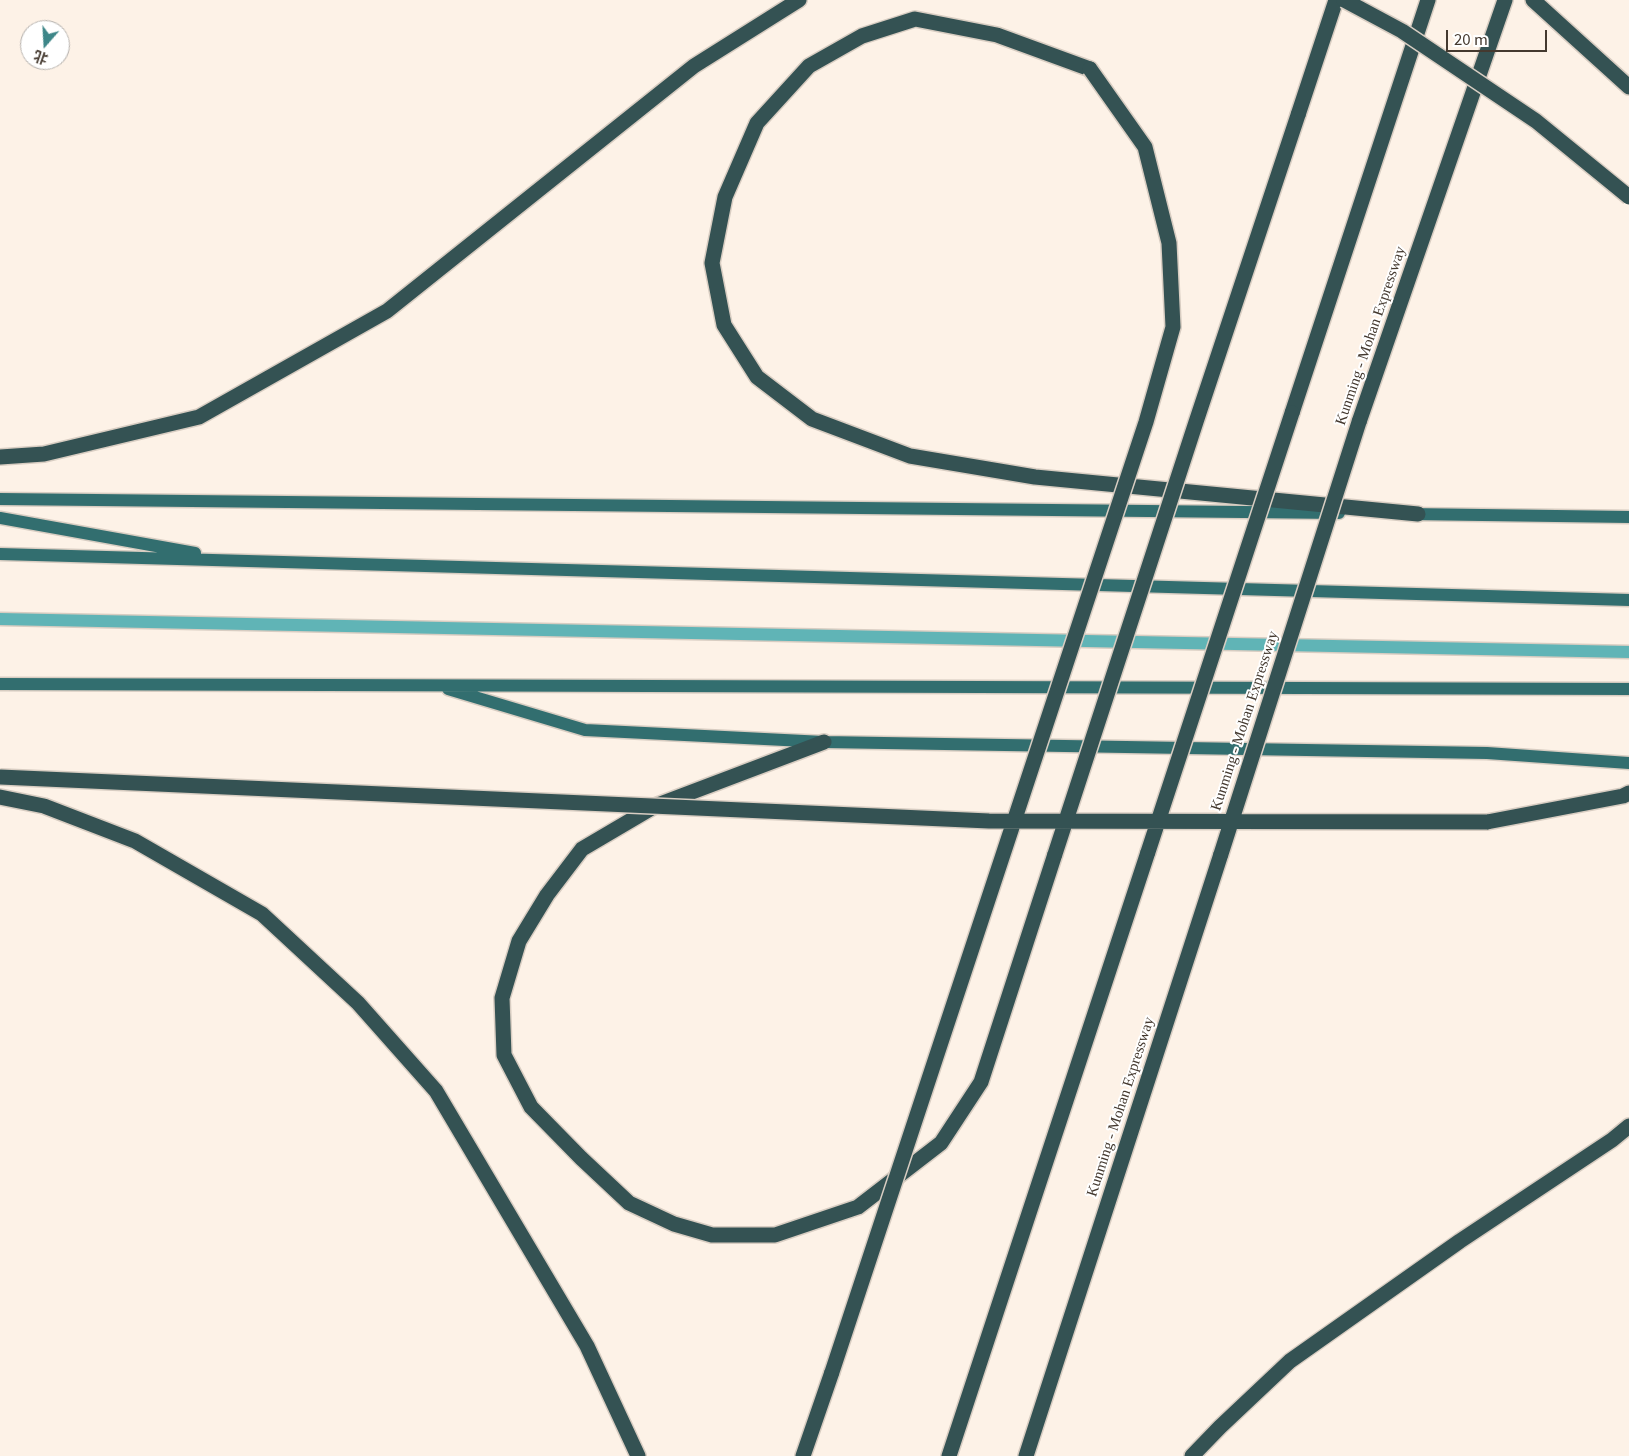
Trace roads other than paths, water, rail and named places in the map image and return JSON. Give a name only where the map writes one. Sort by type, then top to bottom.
[{"type":"highway","points":[[722,48],[781,0]]},
{"type":"highway","points":[[0,457],[44,454],[199,418],[387,311],[694,66],[799,0]]},
{"type":"highway","points":[[824,742],[655,806],[582,849],[547,895],[519,941],[502,998],[504,1055],[531,1107],[628,1203],[674,1224],[712,1234],[775,1235],[858,1207],[940,1143],[980,1082],[1336,0]]},
{"type":"highway","points":[[1344,0],[1402,30],[1536,121],[1629,197]]},
{"type":"highway","points":[[949,1456],[1428,0]]},
{"type":"highway","name":"Kunming - Mohan Expressway","points":[[1026,1456],[1359,422],[1505,0]]},
{"type":"highway","points":[[1533,0],[1629,87]]},
{"type":"highway","points":[[803,1456],[832,1372],[1146,422],[1172,327],[1169,243],[1145,147],[1090,69],[997,35],[915,19],[862,36],[809,66],[756,123],[725,198],[712,263],[724,325],[757,377],[812,419],[910,456],[1035,477],[1418,514]]},
{"type":"highway","points":[[1574,36],[1629,80]]},
{"type":"highway","points":[[0,777],[989,821],[1487,822],[1623,796],[1629,792]]},
{"type":"highway","points":[[0,798],[44,806],[135,841],[262,914],[358,1003],[436,1091],[587,1346],[638,1456]]},
{"type":"highway","points":[[1192,1456],[1290,1361],[1460,1241],[1629,1127]]},
{"type":"main road","points":[[0,499],[1629,517]]},
{"type":"main road","points":[[0,518],[234,560]]},
{"type":"main road","points":[[0,554],[1629,600]]},
{"type":"main road","points":[[0,684],[1629,689]]},
{"type":"main road","points":[[433,684],[585,730],[824,742],[1487,753],[1629,764]]},
{"type":"lane","points":[[0,619],[1629,652]]}]
